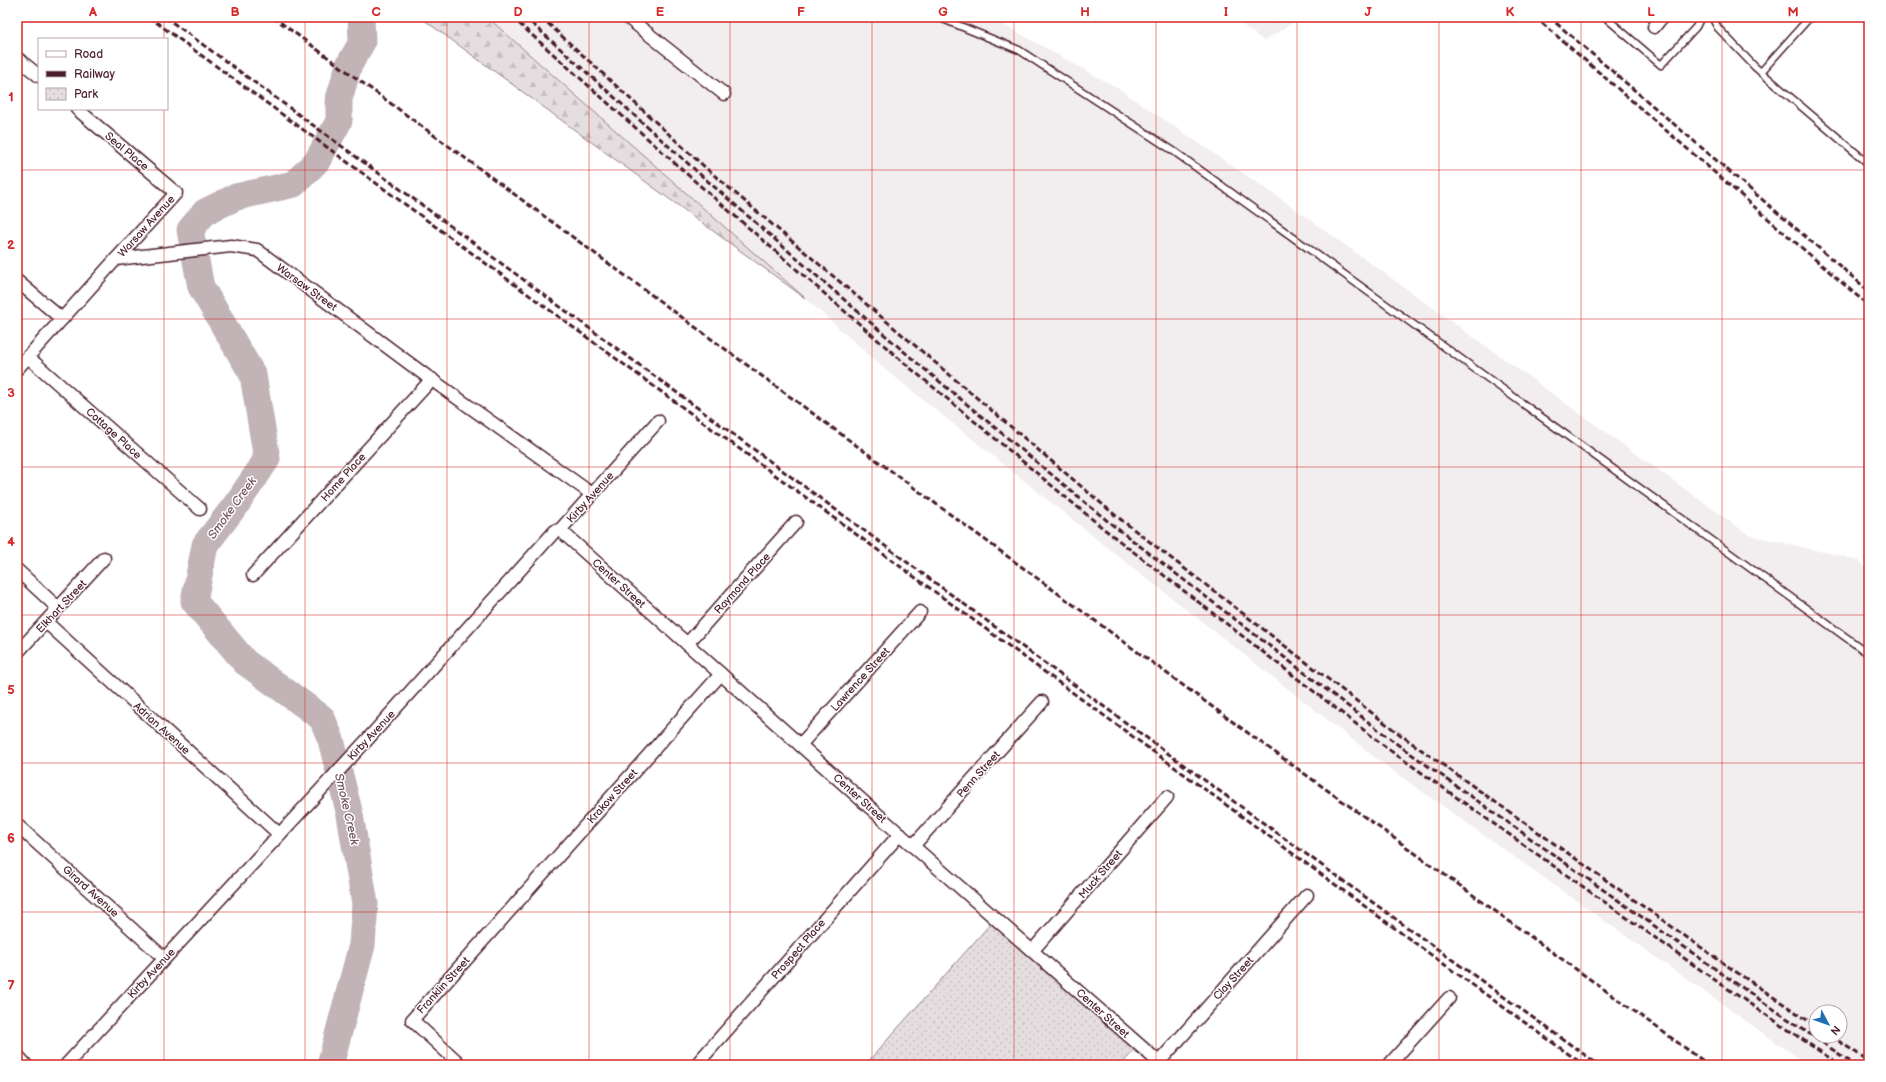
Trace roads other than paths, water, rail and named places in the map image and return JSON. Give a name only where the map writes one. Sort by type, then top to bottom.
[{"type":"street","points":[[627,17],[724,94]]},
{"type":"street","points":[[1654,27],[1662,17]]},
{"type":"street","points":[[17,58],[38,75]]},
{"type":"street","name":"Seal Place","points":[[78,110],[176,193]]},
{"type":"street","name":"Warsaw Avenue","points":[[116,259],[176,193]]},
{"type":"street","name":"Warsaw Street","points":[[116,259],[231,246],[257,250],[432,379],[592,494]]},
{"type":"street","points":[[17,369],[116,259]]},
{"type":"street","points":[[17,281],[62,319]]},
{"type":"street","name":"Cottage Place","points":[[28,357],[200,509]]},
{"type":"street","name":"Home Place","points":[[254,575],[432,379]]},
{"type":"street","name":"Kirby Avenue","points":[[66,1065],[366,741],[555,531],[560,530],[658,421]]},
{"type":"street","name":"Raymond Place","points":[[687,644],[796,522]]},
{"type":"street","name":"Center Street","points":[[560,530],[913,846],[1161,1064]]},
{"type":"street","name":"Elkhart Street","points":[[17,653],[104,558]]},
{"type":"street","points":[[17,570],[58,608]]},
{"type":"street","name":"Lawrence Street","points":[[800,745],[920,612]]},
{"type":"street","name":"Adrian Avenue","points":[[46,622],[279,834]]},
{"type":"street","name":"Krakow Street","points":[[504,918],[721,674]]},
{"type":"street","name":"Penn Street","points":[[913,846],[1042,702]]},
{"type":"street","name":"Muck Street","points":[[1033,950],[1167,797]]},
{"type":"street","name":"Girard Avenue","points":[[17,825],[164,958]]},
{"type":"street","name":"Prospect Place","points":[[696,1065],[900,834]]},
{"type":"street","name":"Clay Street","points":[[1161,1064],[1307,895]]},
{"type":"street","name":"Franklin Street","points":[[461,1065],[412,1020],[504,918]]},
{"type":"street","points":[[1389,1065],[1449,998]]},
{"type":"street","points":[[17,1055],[26,1065]]},
{"type":"lane","points":[[938,17],[1019,50],[1175,152],[1869,654]]},
{"type":"lane","points":[[1605,17],[1661,65],[1696,27],[1701,17]]},
{"type":"lane","points":[[1712,17],[1718,28],[1761,72],[1869,164]]},
{"type":"lane","points":[[1761,72],[1810,17]]},
{"type":"waterway","name":"Smoke Creek","points":[[330,1065],[362,945],[365,904],[350,815],[331,740],[322,718],[245,662],[194,601],[205,545],[238,502],[267,459],[253,375],[201,287],[190,230],[205,212],[236,197],[294,184],[317,161],[339,121],[339,99],[349,65],[362,42],[361,17]]},
{"type":"railway","points":[[149,17],[1584,1065]]},
{"type":"railway","points":[[165,17],[1239,805],[1599,1065]]},
{"type":"railway","points":[[273,17],[1248,733],[1709,1065]]},
{"type":"railway","points":[[512,17],[697,183],[909,367],[1104,529],[1391,751],[1715,980],[1840,1065]]},
{"type":"railway","points":[[525,17],[703,177],[916,362],[1110,523],[1397,744],[1721,973],[1855,1065]]},
{"type":"railway","points":[[541,17],[708,170],[1115,515],[1402,736],[1726,965],[1808,1021]]},
{"type":"railway","points":[[1264,17],[1271,23]]},
{"type":"railway","points":[[1535,17],[1869,306]]},
{"type":"railway","points":[[1549,17],[1869,291]]},
{"type":"railway","points":[[1843,1044],[1869,1061]]}]
